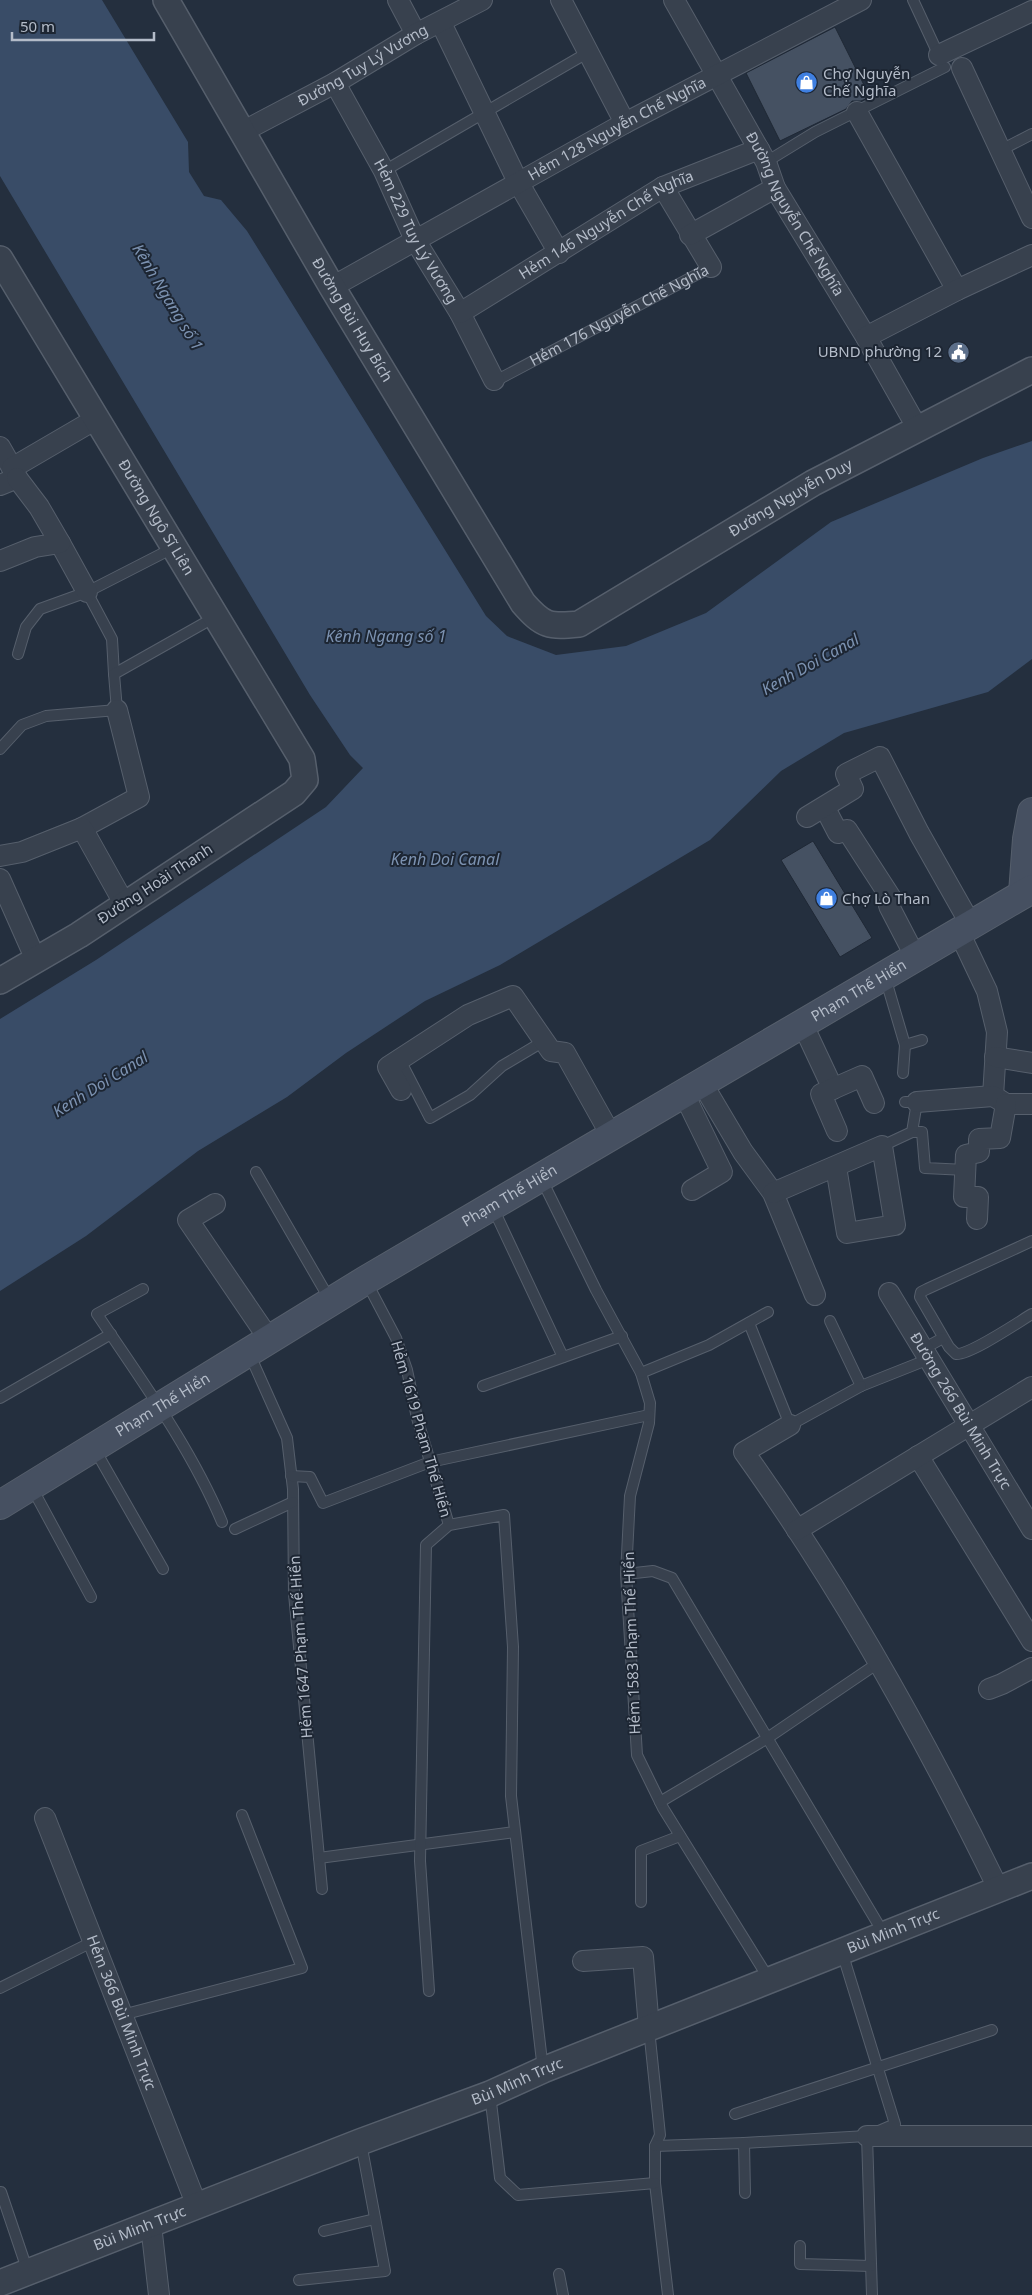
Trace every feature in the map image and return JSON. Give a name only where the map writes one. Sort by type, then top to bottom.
[{"type":"main road","name":"Phạm Thế Hiển","points":[[2,1498],[30,1486],[366,1280],[1028,891],[1027,839],[1032,812]]},
{"type":"street","name":"Đường Bùi Huy Bích","points":[[166,0],[332,288],[523,604],[536,618],[554,626]]},
{"type":"street","points":[[398,0],[416,34]]},
{"type":"street","name":"Đường Tuy Lý Vương","points":[[242,132],[335,83],[416,34],[441,23],[482,0]]},
{"type":"street","points":[[561,0],[625,123]]},
{"type":"street","name":"Đường Nguyễn Chế Nghĩa","points":[[674,0],[762,156],[775,188],[866,337],[918,429]]},
{"type":"street","name":"Hẻm 128 Nguyễn Chế Nghĩa","points":[[332,288],[625,123],[861,0]]},
{"type":"street","points":[[1032,11],[949,63],[1001,150],[1032,218]]},
{"type":"street","points":[[441,23],[518,182],[559,253]]},
{"type":"street","name":"Hẻm 229 Tuy Lý Vương","points":[[335,83],[384,171],[415,240],[460,313],[494,380]]},
{"type":"street","points":[[857,112],[957,290]]},
{"type":"street","name":"Hẻm 146 Nguyễn Chế Nghĩa","points":[[460,313],[663,187],[762,156]]},
{"type":"street","name":"Hẻm 176 Nguyễn Chế Nghĩa","points":[[663,187],[710,267]]},
{"type":"street","points":[[690,235],[775,188]]},
{"type":"street","points":[[866,337],[957,290],[1032,255]]},
{"type":"street","name":"Đường Ngô Sĩ Liên","points":[[0,259],[302,759],[305,780]]},
{"type":"street","name":"Đường Nguyễn Duy","points":[[554,626],[579,624],[813,483],[1032,370]]},
{"type":"street","points":[[10,477],[96,419]]},
{"type":"street","points":[[0,447],[10,477],[39,508],[88,592]]},
{"type":"street","points":[[0,561],[35,547],[60,543]]},
{"type":"street","points":[[0,856],[22,852],[82,828],[138,797],[117,710]]},
{"type":"street","points":[[916,958],[888,906],[891,898],[847,830],[838,833],[816,812],[853,789],[846,774],[880,757],[965,929],[987,991],[996,1032],[995,1057],[1000,1100],[1000,1138],[979,1139],[979,1152],[966,1154],[964,1197],[978,1197],[977,1219]]},
{"type":"street","name":"Đường Hoài Thanh","points":[[0,981],[124,905],[294,793],[305,780]]},
{"type":"street","points":[[82,828],[124,905]]},
{"type":"street","points":[[0,879],[36,960]]},
{"type":"street","points":[[401,1090],[388,1067],[468,1015],[513,996],[551,1051],[565,1052],[612,1137]]},
{"type":"street","points":[[803,1024],[833,1089]]},
{"type":"street","points":[[995,1057],[1032,1062]]},
{"type":"street","points":[[837,1131],[821,1094],[862,1076],[874,1103]]},
{"type":"street","points":[[692,1190],[722,1172],[693,1089]]},
{"type":"street","points":[[693,1089],[773,1193],[815,1295]]},
{"type":"street","points":[[911,1102],[1000,1100],[1032,1104]]},
{"type":"street","points":[[773,1193],[882,1146],[895,1225],[848,1233],[836,1167]]},
{"type":"street","points":[[215,1204],[188,1220],[259,1345]]},
{"type":"street","name":"Đường 266 Bùi Minh Trực","points":[[888,1293],[1032,1529]]},
{"type":"street","points":[[797,1530],[1032,1386]]},
{"type":"street","points":[[790,1424],[744,1452],[813,1552],[878,1663],[956,1801],[999,1890]]},
{"type":"street","points":[[918,1456],[1032,1641]]},
{"type":"street","points":[[989,1689],[1032,1668]]},
{"type":"street","name":"Hẻm 366 Bùi Minh Trực","points":[[45,1818],[197,2206]]},
{"type":"street","name":"Bùi Minh Trực","points":[[0,2283],[360,2142],[490,2094],[543,2070],[1032,1876]]},
{"type":"street","points":[[583,1961],[643,1957],[649,2028]]},
{"type":"street","points":[[867,2136],[1032,2136]]},
{"type":"street","points":[[151,2225],[159,2295]]},
{"type":"lane","points":[[762,156],[857,112],[949,63],[913,0]]},
{"type":"lane","points":[[384,171],[587,53]]},
{"type":"lane","points":[[1001,150],[1032,134]]},
{"type":"lane","name":"Hẻm 176 Nguyễn Chế Nghĩa","points":[[494,380],[710,267]]},
{"type":"lane","points":[[18,654],[26,627],[40,609],[88,592],[173,548]]},
{"type":"lane","points":[[0,748],[22,725],[46,716],[117,710],[112,639],[88,592]]},
{"type":"lane","points":[[114,674],[215,617]]},
{"type":"lane","points":[[885,976],[905,1045],[903,1073]]},
{"type":"lane","points":[[905,1045],[922,1040]]},
{"type":"lane","points":[[400,1060],[430,1118],[470,1095],[502,1066],[544,1041]]},
{"type":"lane","points":[[911,1102],[912,1132]]},
{"type":"lane","points":[[882,1146],[912,1132],[922,1132],[925,1168],[966,1170]]},
{"type":"lane","points":[[256,1172],[331,1301]]},
{"type":"lane","name":"Hẻm 1583 Phạm Thế Hiển","points":[[541,1178],[596,1290],[641,1373],[650,1404],[630,1496],[626,1574],[637,1755],[660,1802],[680,1836],[770,1980]]},
{"type":"lane","points":[[493,1207],[563,1357]]},
{"type":"lane","points":[[1032,1240],[921,1292],[920,1297],[943,1338],[956,1354],[961,1354],[1032,1314]]},
{"type":"lane","name":"Hẻm 1619 Phạm Thế Hiển","points":[[366,1280],[399,1346],[449,1525]]},
{"type":"lane","points":[[143,1289],[98,1314],[208,1489],[222,1522]]},
{"type":"lane","points":[[641,1373],[709,1345],[768,1312]]},
{"type":"lane","points":[[830,1321],[861,1386]]},
{"type":"lane","points":[[749,1323],[790,1424],[926,1354],[943,1338]]},
{"type":"lane","points":[[0,1398],[111,1334]]},
{"type":"lane","points":[[483,1386],[622,1336]]},
{"type":"lane","name":"Hẻm 1647 Phạm Thế Hiển","points":[[259,1345],[287,1438],[293,1502],[294,1594],[322,1889]]},
{"type":"lane","points":[[291,1476],[310,1477],[323,1503],[430,1462],[649,1415]]},
{"type":"lane","points":[[93,1447],[163,1569]]},
{"type":"lane","points":[[30,1486],[91,1597]]},
{"type":"lane","points":[[235,1529],[293,1502]]},
{"type":"lane","points":[[429,1991],[420,1844],[426,1545],[449,1525],[504,1515],[513,1647],[511,1796],[543,2070]]},
{"type":"lane","points":[[626,1574],[653,1572],[672,1578],[884,1935]]},
{"type":"lane","points":[[660,1802],[766,1739],[878,1663]]},
{"type":"lane","points":[[122,2015],[302,1968],[242,1815]]},
{"type":"lane","points":[[319,1858],[515,1832]]},
{"type":"lane","points":[[640,1902],[640,1851],[680,1836]]},
{"type":"lane","points":[[0,1988],[94,1941]]},
{"type":"lane","points":[[654,2146],[867,2136],[895,2124],[842,1952]]},
{"type":"lane","points":[[649,2028],[660,2134],[654,2146],[655,2183],[668,2295]]},
{"type":"lane","points":[[735,2114],[992,2030]]},
{"type":"lane","points":[[490,2094],[500,2178],[518,2195],[655,2183]]},
{"type":"lane","points":[[867,2136],[872,2295]]},
{"type":"lane","points":[[299,2280],[385,2271],[360,2142]]},
{"type":"lane","points":[[744,2143],[745,2193]]},
{"type":"lane","points":[[1,2192],[28,2273]]},
{"type":"lane","points":[[324,2231],[375,2220]]},
{"type":"lane","points":[[800,2246],[800,2264],[871,2266]]},
{"type":"lane","points":[[559,2274],[563,2295]]},
{"type":"water","name":"Kenh Doi Canal","points":[[0,0],[102,0],[188,142],[189,172],[204,196],[221,200],[247,231],[486,616],[507,636],[556,655],[626,646],[706,613],[831,522],[983,458],[1032,441],[1032,659],[988,692],[844,733],[781,771],[710,840],[500,965],[425,1001],[346,1053],[287,1097],[198,1151],[86,1236],[0,1291],[0,1019],[96,960],[326,807],[363,768],[350,755],[310,695],[0,176]]},
{"type":"building","name":"Chợ Nguyễn Chế Nghĩa","points":[[835,27],[870,97],[861,101],[852,101],[846,109],[780,141],[746,73]]},
{"type":"building","name":"Chợ Lò Than","points":[[813,841],[872,938],[840,957],[781,860]]},
{"type":"place","name":"Chợ Nguyễn Chế Nghĩa","points":[[807,83]]},
{"type":"place","name":"UBND phường 12","points":[[958,352]]},
{"type":"place","name":"Chợ Lò Than","points":[[826,899]]},
{"type":"water label","name":"Kênh Ngang số 1","points":[[168,297]]},
{"type":"water label","name":"Kênh Ngang số 1","points":[[386,636]]}]
